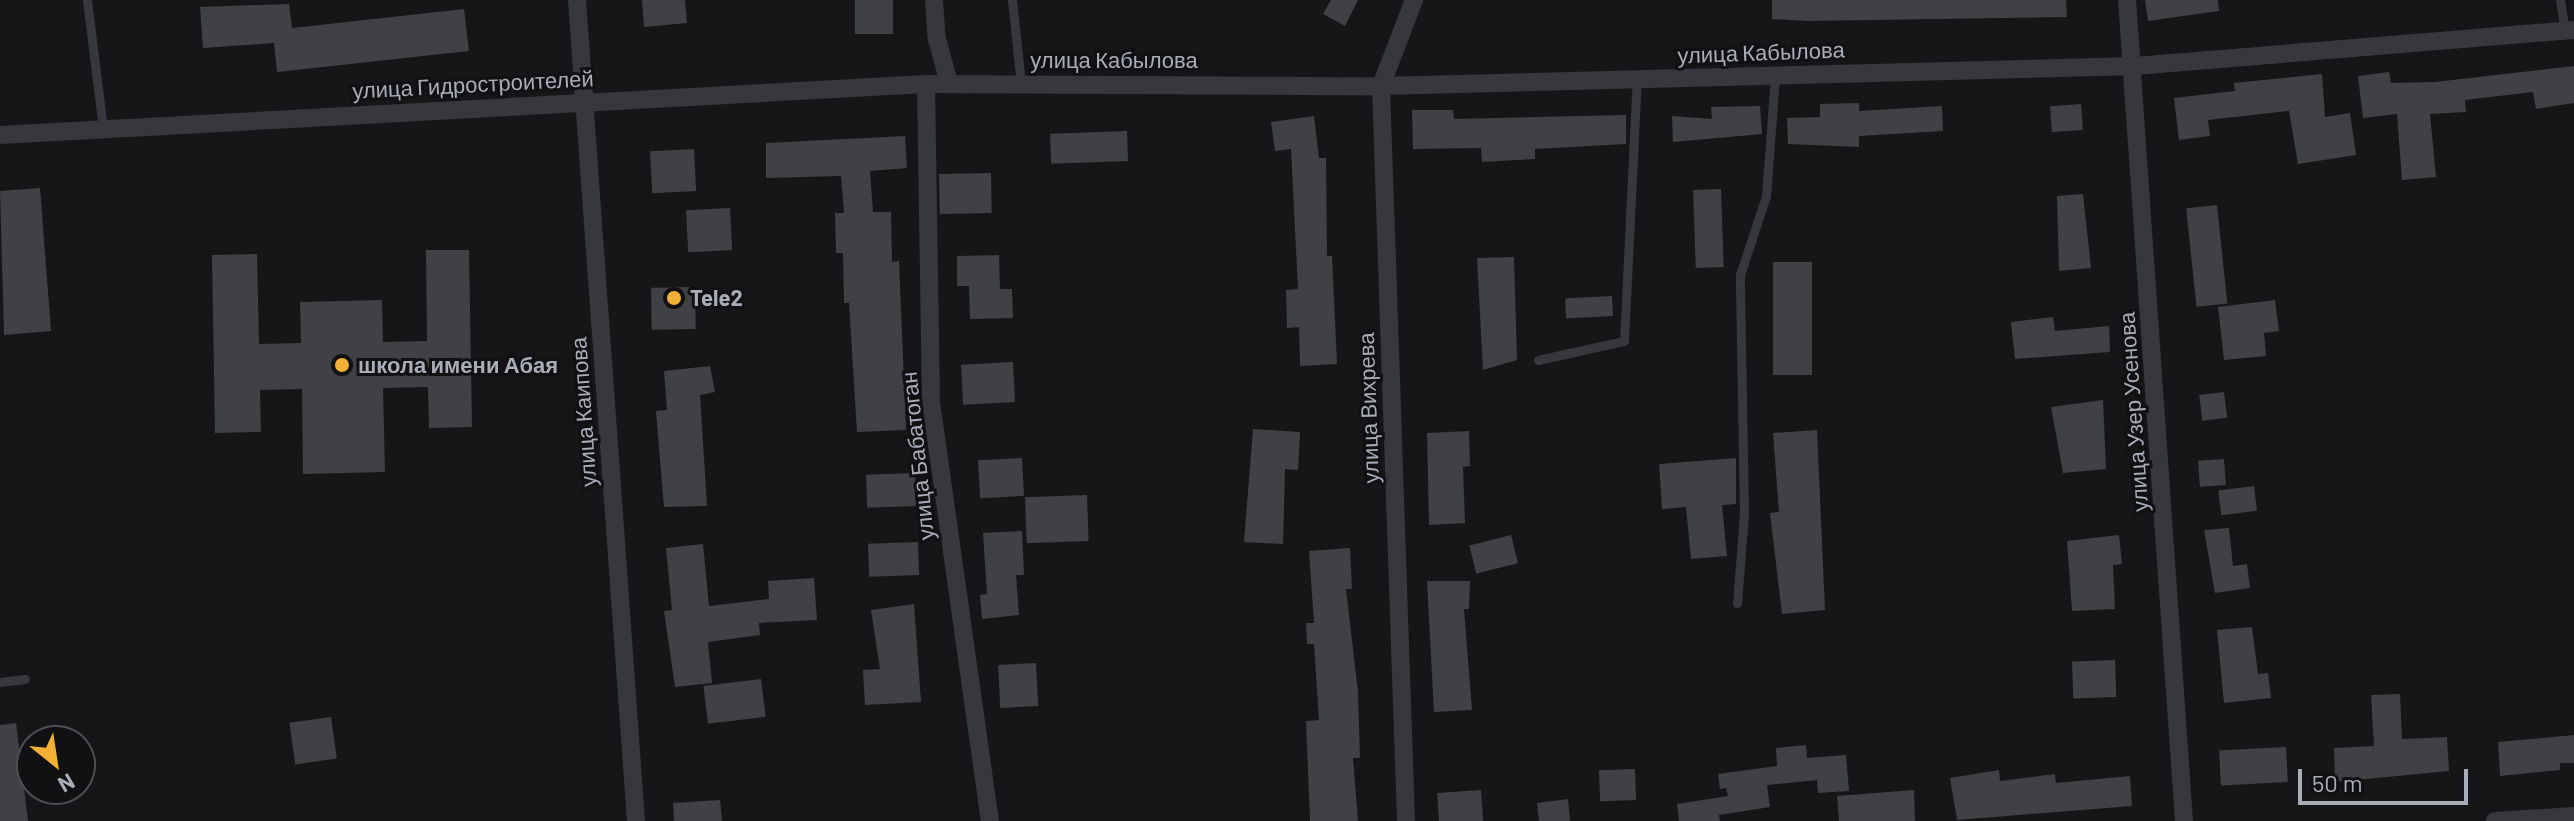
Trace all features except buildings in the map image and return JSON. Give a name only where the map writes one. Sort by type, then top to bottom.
[{"type":"street","name":"улица Каипова","points":[[577,0],[636,821]]},
{"type":"street","points":[[934,0],[937,39],[949,83]]},
{"type":"street","name":"улица Вихрева","points":[[1406,821],[1381,86],[1414,0]]},
{"type":"street","name":"улица Узер Усенова","points":[[2127,0],[2135,66],[2184,821]]},
{"type":"street","name":"улица Кабылова","points":[[949,83],[1381,86],[2135,66],[2570,31]]},
{"type":"street","name":"улица Гидростроителей","points":[[0,135],[949,83]]},
{"type":"street","name":"улица Бабатоган","points":[[926,84],[931,402],[990,821]]},
{"type":"street","points":[[2495,821],[2574,816]]},
{"type":"lane","points":[[87,0],[103,129]]},
{"type":"lane","points":[[1012,0],[1021,84]]},
{"type":"lane","points":[[2560,0],[2570,31]]},
{"type":"lane","points":[[1737,603],[1744,515],[1740,275],[1766,196],[1775,76]]},
{"type":"lane","points":[[1538,360],[1624,341],[1637,79]]},
{"type":"lane","points":[[0,682],[25,679]]},
{"type":"place","name":"Tele2","points":[[674,298]]},
{"type":"place","name":"школа имени Абая","points":[[342,365]]}]
